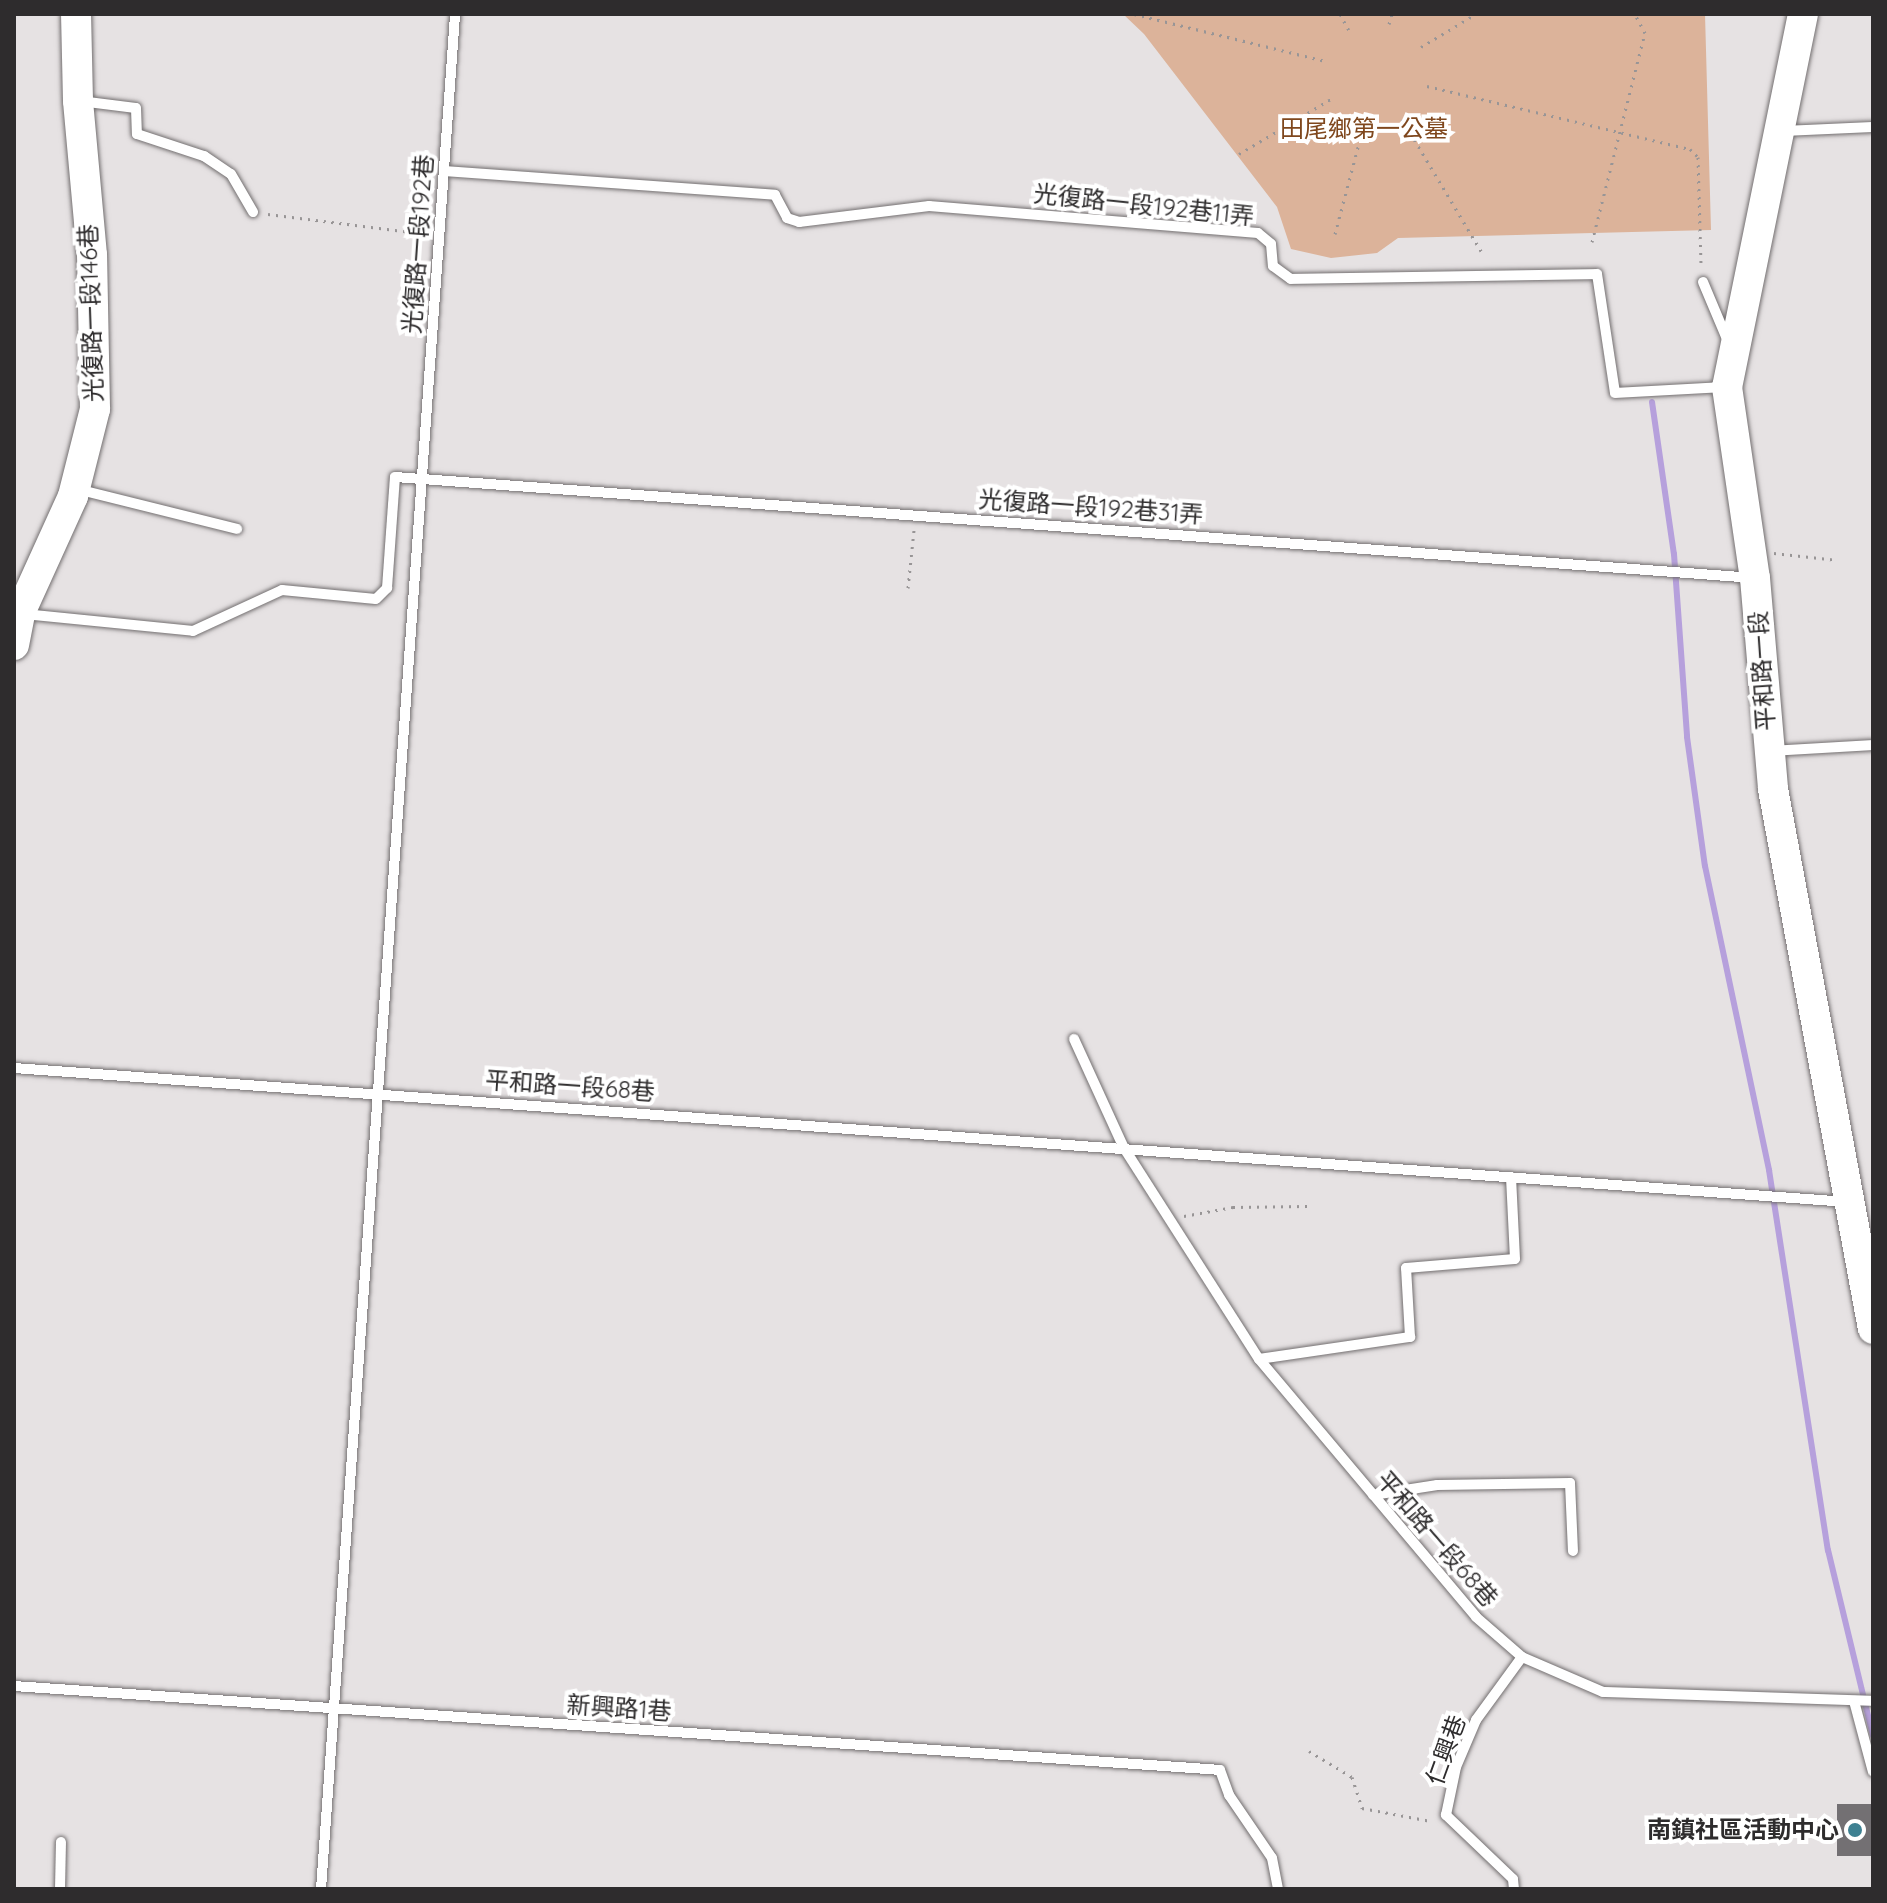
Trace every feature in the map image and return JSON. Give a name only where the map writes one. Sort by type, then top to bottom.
[{"type":"street","name":"光復路一段146巷","points":[[14,645],[20,613],[75,488],[95,409],[92,255],[78,101],[76,14]]},
{"type":"street","name":"平和路一段","points":[[1803,14],[1731,349],[1727,387],[1753,564],[1768,751],[1873,1329]]},
{"type":"lane","name":"光復路一段192巷","points":[[321,1889],[381,1092],[455,14]]},
{"type":"lane","points":[[78,101],[136,108],[137,134],[204,156],[231,174],[253,212]]},
{"type":"lane","points":[[1777,131],[1873,127]]},
{"type":"lane","name":"光復路一段192巷11弄","points":[[444,171],[775,195],[787,218],[799,222],[929,206],[1258,233],[1271,244],[1273,266],[1291,279],[1597,274],[1615,393],[1727,387]]},
{"type":"lane","points":[[1703,282],[1731,349]]},
{"type":"lane","points":[[20,613],[193,631],[282,590],[376,599],[387,588],[395,477],[423,477]]},
{"type":"lane","name":"光復路一段192巷31弄","points":[[423,477],[915,514],[1753,564]]},
{"type":"lane","points":[[75,488],[237,529]]},
{"type":"lane","points":[[1768,751],[1873,745]]},
{"type":"lane","points":[[1074,1039],[1124,1148]]},
{"type":"lane","name":"平和路一段68巷","points":[[14,1068],[381,1092],[1850,1202]]},
{"type":"lane","name":"平和路一段68巷","points":[[1124,1148],[1259,1359],[1476,1617],[1522,1657],[1603,1692],[1873,1701]]},
{"type":"lane","points":[[1259,1359],[1410,1337],[1406,1268],[1515,1259],[1511,1177]]},
{"type":"lane","points":[[1373,1495],[1437,1485],[1570,1483],[1573,1551]]},
{"type":"lane","name":"仁興巷","points":[[1514,1889],[1513,1879],[1446,1815],[1456,1767],[1476,1720],[1522,1657]]},
{"type":"lane","name":"新興路1巷","points":[[14,1686],[1220,1770],[1229,1795],[1272,1858],[1278,1889]]},
{"type":"lane","points":[[1854,1701],[1873,1772]]},
{"type":"lane","points":[[60,1889],[61,1842]]},
{"type":"path","points":[[1134,14],[1326,61]]},
{"type":"path","points":[[1340,14],[1349,30]]},
{"type":"path","points":[[1389,24],[1392,14]]},
{"type":"path","points":[[1421,47],[1476,14]]},
{"type":"path","points":[[1592,242],[1645,33],[1635,14]]},
{"type":"path","points":[[1427,86],[1690,149],[1698,157],[1698,242],[1703,282]]},
{"type":"path","points":[[1239,154],[1331,99]]},
{"type":"path","points":[[1402,119],[1481,251]]},
{"type":"path","points":[[1335,234],[1364,124]]},
{"type":"path","points":[[253,212],[438,236]]},
{"type":"path","points":[[908,588],[915,514]]},
{"type":"path","points":[[1753,564],[1838,560]]},
{"type":"path","points":[[1170,1219],[1233,1207],[1308,1206]]},
{"type":"path","points":[[1309,1751],[1352,1777],[1362,1808],[1424,1824],[1446,1815]]},
{"type":"green space","name":"田尾鄉第一公墓","points":[[1123,14],[1705,14],[1711,230],[1398,238],[1377,253],[1331,258],[1291,249],[1277,207],[1144,34]]},
{"type":"building","name":"南鎮社區活動中心","points":[[1837,1804],[1873,1804],[1873,1856],[1837,1856]]},
{"type":"waterway","points":[[1652,402],[1674,554],[1687,737],[1705,866],[1769,1170],[1828,1550],[1873,1736]]},
{"type":"place","name":"南鎮社區活動中心","points":[[1855,1830]]}]
